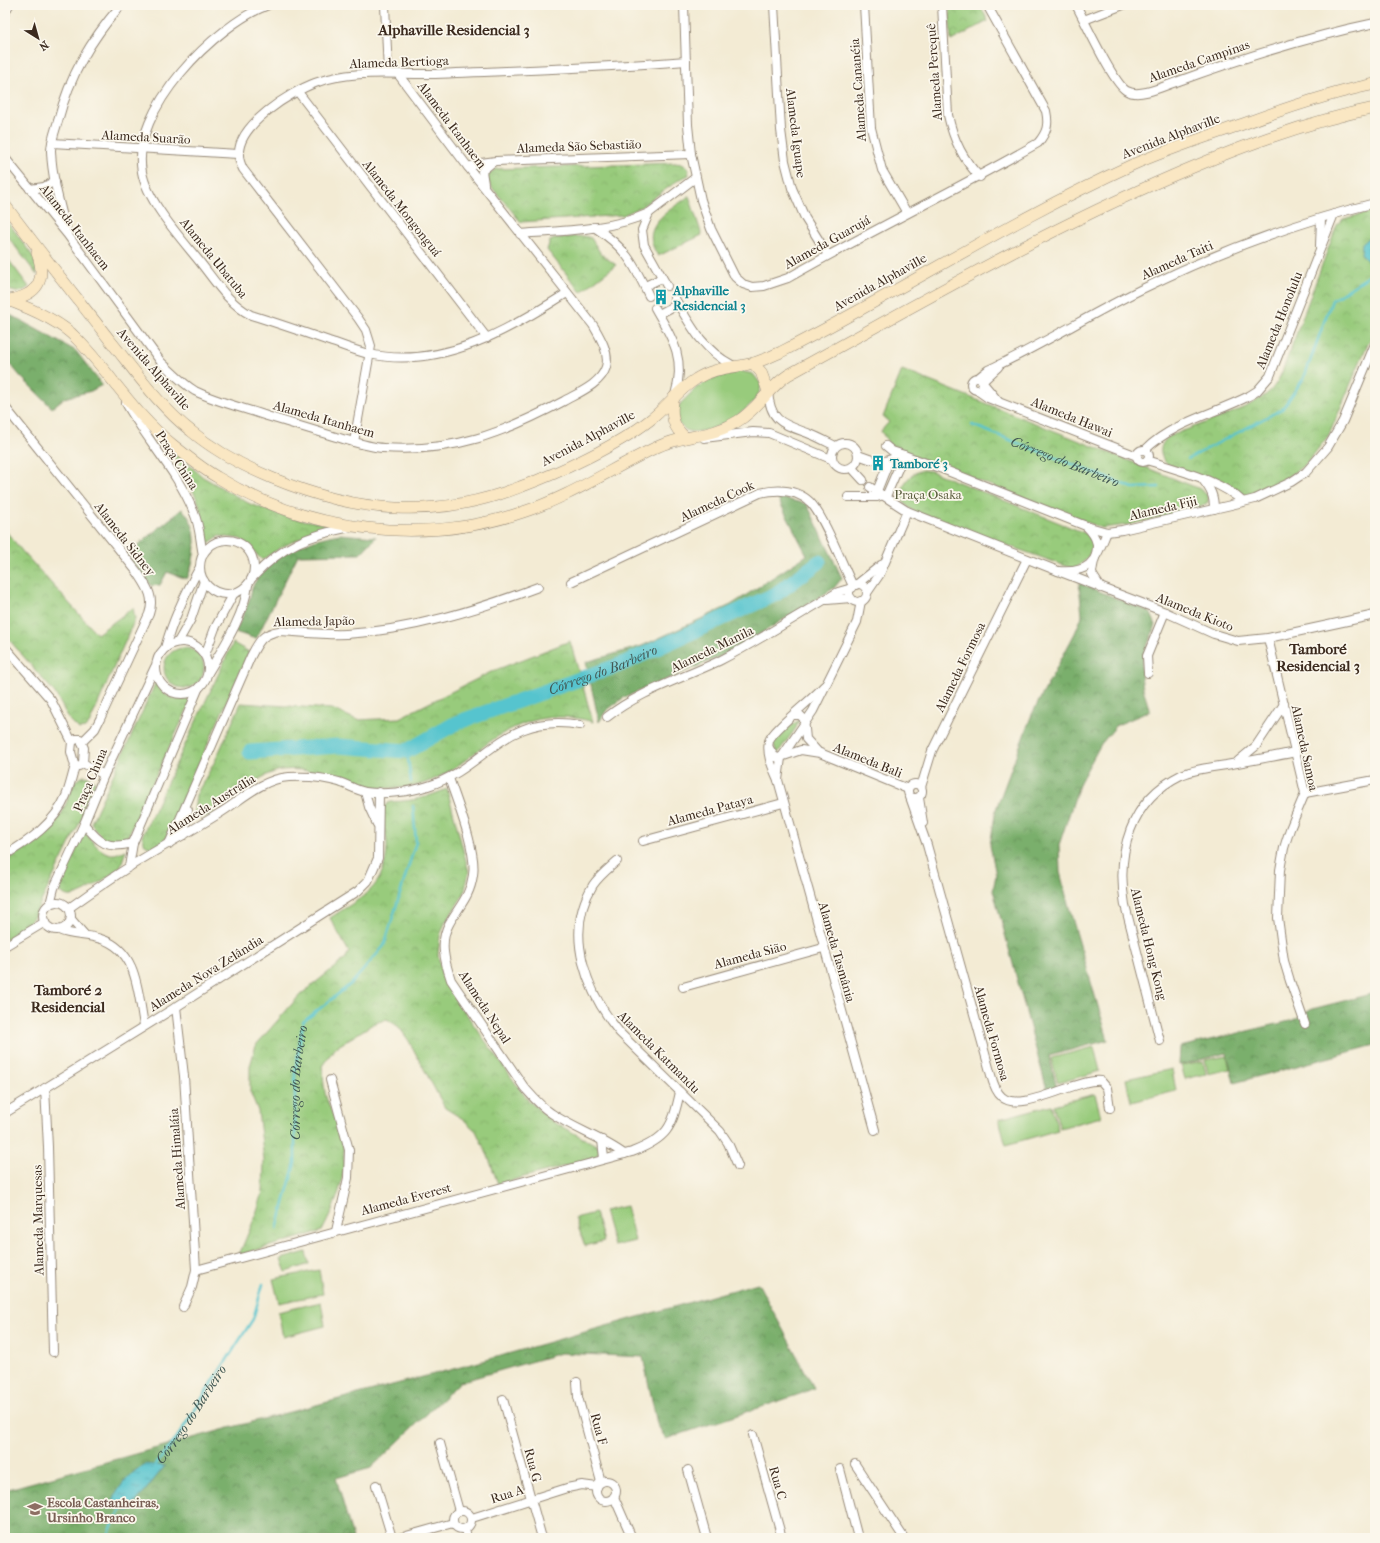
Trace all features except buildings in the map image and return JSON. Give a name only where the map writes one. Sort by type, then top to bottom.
[{"type":"main road","name":"Avenida Alphaville","points":[[5,205],[35,247],[150,390],[190,431],[224,455],[249,469],[296,488],[337,501],[376,507],[411,508],[446,506],[495,496],[521,487],[608,446],[649,421],[664,408],[675,395],[696,379],[710,372],[732,365],[753,363],[767,359],[794,346],[969,249],[1092,184],[1133,165],[1274,112],[1375,84]]},
{"type":"main road","points":[[6,300],[61,326],[76,337],[154,429],[170,444],[217,477],[269,503],[301,514],[358,526],[412,530],[466,526],[496,521],[525,512],[553,500],[660,446],[686,437],[713,433],[726,428],[752,411],[768,391],[788,376],[901,313],[1098,209],[1204,162],[1261,141],[1310,125],[1375,108]]},
{"type":"main road","points":[[5,214],[15,219]]},
{"type":"main road","points":[[6,300],[27,295],[36,289],[42,278],[42,269],[35,247]]},
{"type":"main road","points":[[753,363],[761,372],[768,391]]},
{"type":"main road","points":[[675,395],[672,418],[678,429],[686,437]]},
{"type":"street","points":[[5,12],[9,5]]},
{"type":"street","points":[[67,234],[55,181],[52,143],[64,99],[73,75],[92,44],[121,5]]},
{"type":"street","name":"Alameda Ubatuba","points":[[268,5],[225,30],[192,60],[162,98],[147,127],[142,141],[142,173],[159,208],[186,245],[238,308],[251,315],[370,354],[401,357],[437,354],[461,348],[487,338],[536,313],[567,293]]},
{"type":"street","points":[[385,5],[388,73]]},
{"type":"street","name":"Alameda Guarujá","points":[[684,5],[688,125],[695,178],[712,229],[735,277],[743,284],[752,287],[776,283],[907,213],[980,177],[1038,143],[1048,130],[1046,111],[987,5]]},
{"type":"street","name":"Alameda Iguape","points":[[774,5],[781,130],[785,161],[792,188],[805,218],[828,255]]},
{"type":"street","name":"Alameda Cananéia","points":[[864,5],[871,128],[882,170],[907,213]]},
{"type":"street","name":"Alameda Perequê","points":[[942,5],[948,115],[951,131],[959,150],[969,166],[980,177]]},
{"type":"street","name":"Alameda Campinas","points":[[1076,5],[1115,78],[1127,92],[1134,93],[1161,87],[1303,40],[1375,23]]},
{"type":"street","points":[[1084,20],[1123,5]]},
{"type":"street","name":"Alameda Bertioga","points":[[238,154],[242,139],[263,114],[276,104],[315,83],[345,76],[388,73],[398,74],[625,66],[686,61]]},
{"type":"street","name":"Alameda Itanhaem","points":[[5,158],[67,234],[161,362],[178,378],[196,391],[296,425],[354,442],[382,448],[430,448],[463,443],[493,435],[531,419],[595,382],[604,372],[607,365],[606,353],[593,325],[520,234],[398,74]]},
{"type":"street","name":"Alameda Mongonguá","points":[[298,92],[487,338]]},
{"type":"street","name":"Alameda Suarão","points":[[52,143],[238,154]]},
{"type":"street","points":[[238,154],[242,170],[366,330],[371,346],[354,442]]},
{"type":"street","name":"Alameda São Sebastião","points":[[468,167],[494,161],[691,154]]},
{"type":"street","points":[[486,189],[481,176],[482,171],[494,161]]},
{"type":"street","points":[[520,234],[618,224],[649,213],[695,178]]},
{"type":"street","points":[[30,189],[44,187],[55,181]]},
{"type":"street","name":"Alameda Taiti","points":[[981,381],[983,373],[1112,304],[1171,275],[1244,245],[1321,218],[1375,203]]},
{"type":"street","points":[[649,213],[642,230],[644,245],[667,286]]},
{"type":"street","name":"Alameda Honolulu","points":[[1145,450],[1161,436],[1175,428],[1238,401],[1257,391],[1264,384],[1276,364],[1334,214]]},
{"type":"street","name":"Alameda Honolulu","points":[[1320,248],[1321,218]]},
{"type":"street","points":[[594,226],[616,242],[624,250],[645,286],[649,296]]},
{"type":"street","points":[[645,286],[662,278]]},
{"type":"street","points":[[675,395],[679,382],[680,368],[678,352],[657,311],[676,301],[700,340],[719,358],[732,365]]},
{"type":"street","name":"Alameda Fiji","points":[[886,446],[892,451],[945,470],[1086,526],[1107,532],[1255,499],[1291,482],[1319,459],[1337,433],[1375,344]]},
{"type":"street","points":[[973,379],[981,381],[982,389],[978,391],[972,388],[970,383],[973,379]]},
{"type":"street","name":"Alameda Hawai","points":[[981,381],[998,401]]},
{"type":"street","name":"Praça China","points":[[50,904],[54,888],[84,824],[104,775],[165,648],[173,624],[192,581],[200,567],[203,555],[196,520],[187,497],[164,458],[136,420],[116,385]]},
{"type":"street","points":[[768,391],[769,403],[776,419],[789,427],[812,435],[835,446],[843,443],[851,444],[858,455],[872,460]]},
{"type":"street","name":"Alameda Hawai","points":[[978,391],[988,398],[1137,456]]},
{"type":"street","name":"Alameda Sidney","points":[[5,407],[130,563],[151,596],[151,607],[149,614],[100,719],[95,729],[82,742]]},
{"type":"street","points":[[686,437],[698,439],[753,432],[769,433],[831,459],[839,469],[848,470],[857,462],[858,455]]},
{"type":"street","points":[[831,459],[835,446]]},
{"type":"street","points":[[1147,460],[1149,454],[1145,450],[1139,451],[1137,456],[1140,461],[1147,460],[1202,480],[1236,494],[1243,502]]},
{"type":"street","points":[[848,497],[885,496],[904,455]]},
{"type":"street","name":"Alameda Kioto","points":[[904,455],[886,461],[874,489],[907,510],[1101,589],[1165,612],[1227,639],[1238,641],[1268,638],[1375,615]]},
{"type":"street","points":[[852,468],[863,480]]},
{"type":"street","points":[[1202,480],[1211,490],[1214,497],[1214,509]]},
{"type":"street","name":"Alameda Cook","points":[[571,582],[760,493],[778,490],[794,493],[810,502],[821,520],[854,587]]},
{"type":"street","points":[[885,562],[876,571],[854,587],[850,594],[855,600],[866,597],[867,593],[875,584],[885,562],[907,510]]},
{"type":"street","points":[[178,642],[191,619],[204,581],[217,592],[234,593],[241,590],[270,560],[290,546],[315,535],[358,526]]},
{"type":"street","points":[[1086,526],[1096,540],[1098,553]]},
{"type":"street","points":[[1101,589],[1094,581],[1092,574],[1098,553],[1107,532]]},
{"type":"street","points":[[129,867],[133,843],[200,687],[231,634],[247,594],[254,564],[250,551],[235,541],[225,540],[216,542],[203,555]]},
{"type":"street","name":"Alameda Kioto","points":[[1058,571],[1076,572],[1081,570],[1093,561],[1098,553]]},
{"type":"street","name":"Alameda Formosa","points":[[1027,559],[910,797],[927,845],[991,1075],[999,1093],[1009,1101],[1029,1100],[1082,1083],[1101,1081],[1107,1088],[1110,1108]]},
{"type":"street","name":"Praça China","points":[[200,567],[204,581]]},
{"type":"street","points":[[854,587],[863,586],[867,593]]},
{"type":"street","name":"Alameda Japão","points":[[169,844],[251,656],[262,637],[269,633],[279,631],[345,634],[378,631],[434,620],[511,597],[538,587]]},
{"type":"street","name":"Alameda Manila","points":[[607,718],[639,696],[694,673],[737,652],[827,600],[838,592],[854,587]]},
{"type":"street","points":[[205,655],[215,628],[234,593]]},
{"type":"street","name":"Alameda Manila","points":[[827,600],[855,600]]},
{"type":"street","name":"Alameda Tasmânia","points":[[778,780],[781,758],[813,711],[824,686],[852,632],[860,611],[855,600]]},
{"type":"street","points":[[1148,673],[1147,656],[1165,612]]},
{"type":"street","name":"Alameda Samoa","points":[[1268,638],[1305,793],[1284,848],[1280,870],[1278,918],[1281,942],[1290,981],[1305,1024]]},
{"type":"street","points":[[165,648],[178,642],[192,644],[205,655],[208,673]]},
{"type":"street","points":[[5,647],[51,700],[72,742],[71,752],[75,766],[66,797],[55,813],[33,837],[5,856]]},
{"type":"street","points":[[155,667],[157,677],[161,684],[167,690],[175,694],[192,692],[200,687]]},
{"type":"street","name":"Alameda Tasmânia","points":[[824,686],[774,732],[769,740],[769,760],[778,780],[823,948],[875,1130]]},
{"type":"street","points":[[1236,763],[1256,746],[1284,704]]},
{"type":"street","points":[[794,715],[802,716],[806,739],[820,753]]},
{"type":"street","name":"Alameda Austrália","points":[[69,908],[129,867],[221,813],[253,790],[287,777],[322,777],[365,792],[401,792],[416,790],[449,778],[489,749],[525,728],[547,722],[580,725]]},
{"type":"street","points":[[72,742],[76,739],[82,742],[83,762]]},
{"type":"street","points":[[1256,746],[1263,754],[1271,757]]},
{"type":"street","points":[[768,747],[774,756],[781,758],[801,750],[820,753]]},
{"type":"street","name":"Alameda Hong Kong","points":[[1160,1041],[1125,905],[1121,870],[1125,843],[1132,825],[1142,809],[1163,787],[1189,772],[1295,752]]},
{"type":"street","name":"Alameda Bali","points":[[820,753],[915,787]]},
{"type":"street","points":[[83,762],[104,775]]},
{"type":"street","points":[[75,766],[79,766],[83,762]]},
{"type":"street","name":"Alameda Nepal","points":[[449,778],[470,847],[474,873],[467,898],[449,924],[444,936],[445,962],[451,980],[524,1087],[535,1100],[551,1114],[602,1140],[624,1154]]},
{"type":"street","points":[[1305,793],[1375,780]]},
{"type":"street","name":"Alameda Formosa","points":[[915,787],[922,794],[919,798],[927,845]]},
{"type":"street","name":"Alameda Nova Zelândia","points":[[365,792],[369,807],[378,825]]},
{"type":"street","name":"Alameda Nova Zelândia","points":[[5,1113],[144,1025],[176,1007],[358,891],[368,881],[375,869],[378,858],[379,792]]},
{"type":"street","points":[[910,797],[915,799],[919,798]]},
{"type":"street","name":"Alameda Japão","points":[[184,835],[189,799]]},
{"type":"street","name":"Alameda Pataya","points":[[643,841],[783,803]]},
{"type":"street","points":[[84,824],[97,839],[107,845],[124,846],[133,843]]},
{"type":"street","name":"Alameda Katmandu","points":[[617,861],[597,881],[588,897],[582,914],[580,953],[587,977],[606,1016],[620,1032],[720,1131],[728,1143],[738,1166]]},
{"type":"street","points":[[84,934],[71,919],[69,908],[60,902],[50,904],[44,914],[45,922],[50,928],[72,935],[84,934],[111,943],[128,960],[136,980],[144,1025]]},
{"type":"street","points":[[58,930],[67,925],[71,919]]},
{"type":"street","points":[[5,946],[45,922]]},
{"type":"street","name":"Alameda Sião","points":[[683,987],[823,948]]},
{"type":"street","name":"Alameda Himaláia","points":[[176,1007],[184,1076],[196,1270],[192,1287],[183,1306]]},
{"type":"street","points":[[330,1080],[350,1150],[348,1178],[336,1231]]},
{"type":"street","name":"Alameda Marquesas","points":[[45,1088],[48,1147],[53,1352]]},
{"type":"street","name":"Alameda Everest","points":[[196,1270],[646,1147],[665,1134],[675,1116],[680,1092]]},
{"type":"street","points":[[602,1140],[604,1158]]},
{"type":"street","name":"Rua F","points":[[577,1382],[581,1410],[599,1484]]},
{"type":"street","name":"Rua G","points":[[503,1399],[542,1538]]},
{"type":"street","name":"Rua C","points":[[753,1435],[782,1538]]},
{"type":"street","points":[[440,1444],[459,1511]]},
{"type":"street","points":[[855,1464],[904,1538]]},
{"type":"street","points":[[840,1469],[858,1538]]},
{"type":"street","points":[[688,1470],[707,1538]]},
{"type":"street","points":[[608,1481],[613,1485],[616,1491],[614,1497],[608,1501],[602,1501],[597,1496],[599,1484],[608,1481]]},
{"type":"street","name":"Rua A","points":[[472,1518],[567,1488],[599,1484]]},
{"type":"street","points":[[376,1485],[392,1538]]},
{"type":"street","points":[[614,1497],[632,1538]]},
{"type":"street","points":[[459,1511],[467,1512],[472,1518],[470,1526],[465,1529],[459,1529],[453,1523],[454,1515],[459,1511]]},
{"type":"street","points":[[399,1538],[453,1523]]},
{"type":"street","points":[[465,1529],[467,1538]]},
{"type":"green space","points":[[949,5],[980,5],[988,21],[951,41]]},
{"type":"green space","points":[[675,163],[683,164],[688,168],[689,175],[680,179],[641,207],[623,215],[521,222],[489,184],[487,179],[490,173],[496,169]]},
{"type":"green space","points":[[689,196],[702,235],[658,256],[651,236],[653,228],[664,214]]},
{"type":"green space","points":[[1375,211],[1375,334],[1368,343],[1329,435],[1306,464],[1273,487],[1247,495],[1167,464],[1162,457],[1161,447],[1168,437],[1250,405],[1270,391],[1283,370],[1337,225],[1343,219]]},
{"type":"green space","points":[[5,220],[36,261],[37,275],[5,233]]},
{"type":"green space","points":[[584,236],[591,238],[601,254],[616,265],[581,292],[547,250],[550,241],[557,238]]},
{"type":"green space","points":[[5,255],[29,287],[23,291],[17,292],[5,288]]},
{"type":"green space","points":[[5,312],[76,351],[102,385],[91,391],[64,398],[52,408],[21,377],[5,358]]},
{"type":"green space","points":[[902,370],[1200,489],[1208,496],[1208,502],[1199,508],[1127,525],[1102,528],[895,449],[889,444],[881,431],[889,422],[883,417]]},
{"type":"green space","points":[[740,371],[753,374],[761,384],[759,393],[744,411],[721,425],[697,432],[688,431],[678,423],[676,410],[696,388],[714,378]]},
{"type":"green space","points":[[164,443],[203,477],[250,504],[290,518],[341,526],[299,539],[262,560],[241,539],[219,536],[207,544],[199,504],[185,473]]},
{"type":"green space","name":"Praça Osaka","points":[[923,470],[931,471],[1087,534],[1091,539],[1092,544],[1090,554],[1083,563],[1074,569],[916,513],[906,505],[902,494],[908,478]]},
{"type":"green space","points":[[777,497],[807,504],[842,578],[834,588],[733,651],[623,698],[606,711],[599,722],[586,662],[642,646],[731,605],[807,555]]},
{"type":"green space","points":[[182,509],[192,524],[195,542],[193,561],[187,579],[167,572],[160,585],[151,586],[127,554]]},
{"type":"green space","points":[[5,530],[97,634],[133,608],[135,619],[89,724],[85,728],[79,729],[69,719],[55,693],[5,635]]},
{"type":"green space","points":[[339,534],[376,537],[360,554],[298,555],[256,639],[235,632],[250,599],[254,584],[269,565],[291,550],[303,544],[327,536]]},
{"type":"green space","points":[[1079,583],[1150,612],[1156,625],[1146,649],[1141,667],[1143,686],[1150,711],[1117,725],[1101,744],[1080,782],[1059,845],[1060,872],[1108,1040],[1049,1056],[1057,1088],[1047,1090],[993,890],[996,875],[990,845],[996,809],[1032,714],[1075,633],[1082,616]]},
{"type":"green space","points":[[570,641],[593,722],[565,717],[552,717],[525,723],[500,735],[448,772],[422,784],[395,788],[376,787],[358,784],[308,771],[291,769],[282,770],[273,772],[254,782],[208,816],[200,818],[194,811],[196,795],[215,761],[241,703],[332,709],[357,720],[399,718],[493,671]]},
{"type":"green space","points":[[233,643],[249,652],[164,842],[151,848],[145,845],[142,836]]},
{"type":"green space","points":[[188,648],[195,651],[201,657],[204,668],[203,676],[195,685],[188,688],[180,688],[173,685],[165,676],[164,664],[167,657],[176,649]]},
{"type":"green space","points":[[156,682],[162,692],[166,695],[176,699],[192,699],[127,838],[121,841],[111,842],[106,840],[97,832],[91,823]]},
{"type":"green space","points":[[799,720],[796,728],[777,754],[773,742],[778,735]]},
{"type":"green space","points":[[84,776],[90,777],[95,782],[87,808],[34,916],[27,925],[5,940],[5,861],[35,842],[53,827],[63,811],[75,781]]},
{"type":"green space","points":[[447,789],[469,872],[464,894],[445,923],[440,936],[438,955],[442,975],[471,1021],[529,1101],[553,1122],[598,1146],[600,1150],[597,1155],[591,1159],[498,1184],[488,1156],[476,1131],[463,1119],[445,1108],[409,1041],[399,1027],[387,1019],[373,1024],[335,1048],[322,1066],[326,1098],[342,1139],[344,1163],[343,1175],[337,1198],[322,1231],[239,1255],[255,1217],[263,1192],[264,1160],[258,1111],[250,1091],[250,1066],[256,1045],[300,995],[345,959],[349,952],[330,918],[370,891],[380,877],[387,853],[387,838],[382,818],[383,809],[388,803],[420,798]]},
{"type":"green space","points":[[85,831],[90,839],[105,852],[117,854],[126,850],[120,868],[84,892],[78,895],[66,896],[59,889]]},
{"type":"green space","points":[[1375,993],[1375,1045],[1234,1083],[1227,1053],[1179,1065],[1180,1047],[1294,1020],[1312,1009]]},
{"type":"green space","points":[[1094,1047],[1100,1071],[1058,1083],[1051,1058]]},
{"type":"green space","points":[[1227,1056],[1230,1069],[1208,1074],[1205,1060]]},
{"type":"green space","points":[[1203,1061],[1206,1074],[1185,1079],[1181,1065]]},
{"type":"green space","points":[[1172,1069],[1176,1091],[1131,1102],[1126,1079]]},
{"type":"green space","points":[[1095,1094],[1101,1117],[1060,1128],[1053,1105]]},
{"type":"green space","points":[[1051,1105],[1058,1130],[1006,1145],[999,1119]]},
{"type":"green space","points":[[626,1206],[635,1241],[614,1246],[604,1211]]},
{"type":"green space","points":[[595,1213],[604,1241],[585,1246],[575,1218]]},
{"type":"green space","points":[[306,1252],[309,1264],[286,1272],[281,1259]]},
{"type":"green space","points":[[319,1270],[323,1294],[279,1303],[273,1279]]},
{"type":"green space","points":[[758,1283],[814,1388],[666,1439],[657,1424],[643,1357],[561,1353],[460,1382],[371,1468],[336,1478],[353,1538],[5,1538],[5,1490],[229,1428],[472,1364]]},
{"type":"green space","points":[[321,1302],[325,1326],[283,1337],[278,1312]]},
{"type":"water","points":[[1375,232],[1375,270],[1361,254],[1362,243]]},
{"type":"water","points":[[144,1464],[165,1466],[128,1512],[113,1502],[114,1499],[126,1479]]},
{"type":"waterway","name":"Córrego do Barbeiro","points":[[1188,459],[1282,409],[1304,378],[1332,300],[1375,272]]},
{"type":"waterway","name":"Córrego do Barbeiro","points":[[972,425],[1133,488],[1159,487]]},
{"type":"waterway","name":"Córrego do Barbeiro","points":[[250,752],[338,746],[407,751],[456,723],[622,664],[776,594],[819,562]]},
{"type":"waterway","name":"Córrego do Barbeiro","points":[[407,751],[411,782]]},
{"type":"waterway","name":"Córrego do Barbeiro","points":[[277,1229],[295,1163],[295,1073],[303,1022],[352,983],[384,946],[416,842],[413,806]]},
{"type":"waterway","name":"Córrego do Barbeiro","points":[[155,1466],[178,1436],[253,1319],[263,1284]]},
{"type":"waterway","name":"Córrego do Barbeiro","points":[[107,1538],[115,1519],[124,1507]]},
{"type":"tunnel","points":[[872,460],[885,461]]},
{"type":"place","name":"Alphaville Residencial 3","points":[[661,297]]},
{"type":"place","name":"Tamboré 3","points":[[878,463]]},
{"type":"place","name":"Escola Castanheiras, Ursinho Branco","points":[[35,1509]]},
{"type":"district","name":"Alphaville Residencial 3","points":[[454,30]]},
{"type":"district","name":"Tamboré Residencial 3","points":[[1318,658]]},
{"type":"district","name":"Tamboré 2 Residencial","points":[[68,998]]}]
